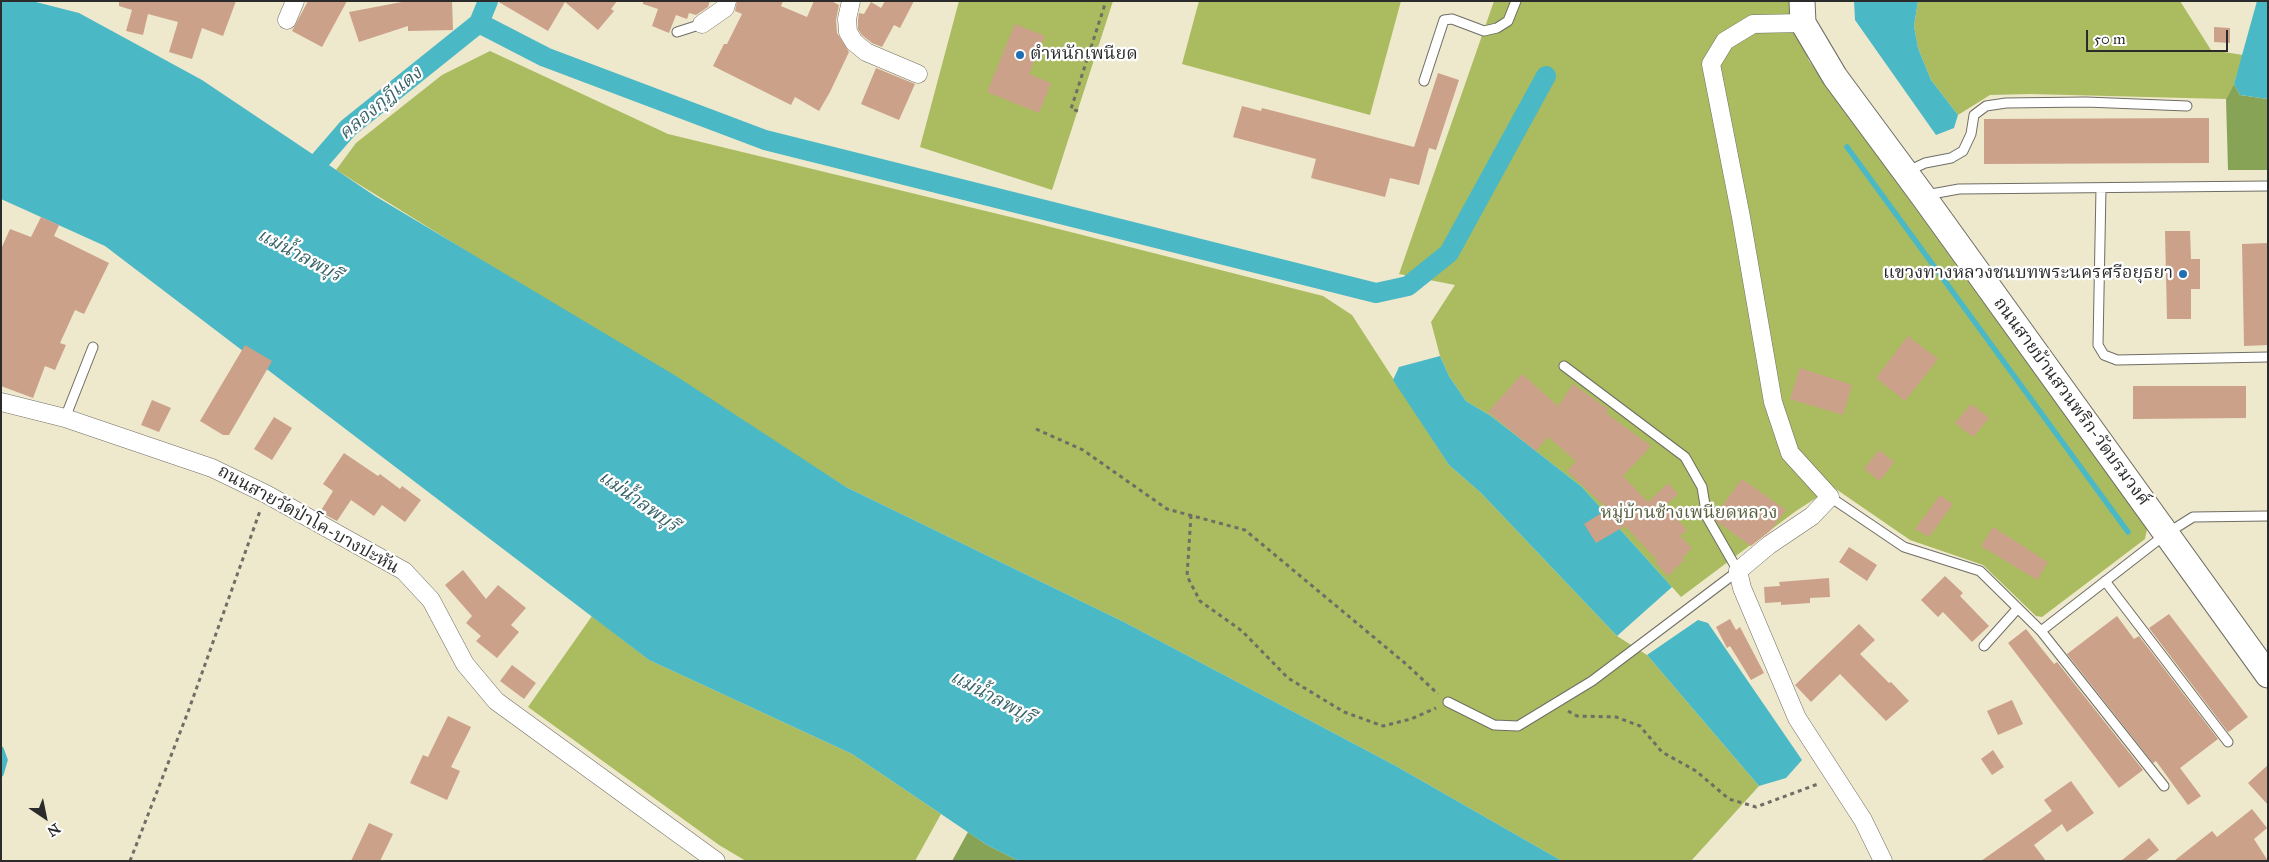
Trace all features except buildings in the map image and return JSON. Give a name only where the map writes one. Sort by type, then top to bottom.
[{"type":"street","points":[[287,20],[295,1]]},
{"type":"street","points":[[702,24],[725,8],[728,1]]},
{"type":"street","points":[[851,1],[847,19],[848,32],[854,42],[866,52],[918,74]]},
{"type":"street","points":[[1802,12],[1753,24],[1725,41],[1711,64],[1741,217],[1773,402],[1790,453],[1830,497],[1812,516],[1770,545],[1738,571],[1742,588],[1797,718],[1863,820],[1883,861]]},
{"type":"street","name":"ถนนสายบ้านสวนพริก-วัดบรมวงศ์","points":[[1802,12],[1835,77],[1906,172],[2268,676]]},
{"type":"street","name":"ถนนสายวัดป่าโค-บางปะหัน","points":[[1,402],[65,418],[212,468],[266,494],[404,571],[431,600],[464,664],[496,702],[716,861]]},
{"type":"lane","points":[[1424,81],[1444,20],[1452,19],[1484,31],[1497,28],[1508,21],[1516,1]]},
{"type":"lane","points":[[677,32],[702,24]]},
{"type":"lane","points":[[1906,172],[1925,163],[1951,158],[1963,151],[1971,134],[1974,115],[1986,106],[2006,103],[2086,102],[2187,106]]},
{"type":"lane","points":[[1923,196],[1959,189],[2268,186]]},
{"type":"lane","points":[[2101,188],[2098,345],[2104,355],[2117,360],[2268,357]]},
{"type":"lane","points":[[65,418],[93,347]]},
{"type":"lane","points":[[1448,702],[1494,725],[1518,726],[1592,681],[1738,571],[1707,517],[1702,487],[1685,457],[1564,366]]},
{"type":"lane","points":[[1830,497],[1904,547],[1980,571],[2041,630],[2164,786]]},
{"type":"lane","points":[[2041,630],[2166,534],[2193,517],[2268,516]]},
{"type":"lane","points":[[2105,581],[2228,742]]},
{"type":"lane","points":[[1984,646],[2018,608]]},
{"type":"path","points":[[1078,111],[1071,109],[1106,1]]},
{"type":"path","points":[[1036,428],[1083,450],[1167,509],[1191,515],[1245,530],[1406,664],[1448,702],[1411,719],[1383,726],[1344,712],[1288,678],[1242,631],[1200,601],[1186,576],[1191,515]]},
{"type":"path","points":[[130,861],[188,712],[266,494]]},
{"type":"path","points":[[1554,704],[1577,716],[1616,717],[1640,726],[1662,752],[1696,771],[1728,799],[1756,807],[1835,777]]},
{"type":"green space","points":[[959,1],[1113,1],[1052,190],[920,147]]},
{"type":"green space","points":[[1199,1],[1401,1],[1370,115],[1182,64]]},
{"type":"green space","name":"หมู่บ้านช้างเพนียดหลวง","points":[[1494,1],[1791,1],[1792,15],[1809,61],[2147,529],[2145,539],[2042,617],[2036,616],[1983,565],[1910,540],[1833,487],[1796,511],[1681,597],[1582,487],[1491,416],[1466,401],[1449,376],[1440,356],[1431,322],[1455,285],[1399,274]]},
{"type":"green space","points":[[1918,1],[2180,1],[2211,50],[2243,55],[2234,84],[2226,99],[2030,94],[1990,95],[1958,115],[1931,80],[1918,48],[1914,26]]},
{"type":"green space","points":[[490,51],[668,134],[1031,222],[1323,296],[1352,315],[1449,465],[1481,493],[1617,636],[1647,655],[1759,786],[1691,861],[1562,861],[1396,766],[1124,622],[846,487],[336,170],[356,143],[442,75]]},
{"type":"green space","points":[[2234,84],[2240,95],[2268,99],[2268,170],[2228,170],[2226,99]]},
{"type":"green space","points":[[592,616],[649,660],[852,754],[941,814],[915,861],[746,861],[719,845],[528,707]]},
{"type":"green space","points":[[968,832],[987,845],[1019,861],[952,861]]},
{"type":"water","name":"แม่น้ำลพบุรี","points":[[1,1],[32,1],[79,13],[202,80],[375,196],[676,376],[846,487],[1124,622],[1396,766],[1562,861],[1019,861],[987,845],[852,754],[649,660],[105,246],[1,199]]},
{"type":"water","points":[[1854,1],[1918,1],[1914,26],[1918,48],[1931,80],[1958,115],[1954,128],[1936,135],[1855,20]]},
{"type":"water","points":[[2257,1],[2268,1],[2268,99],[2240,95],[2234,84]]},
{"type":"water","points":[[1440,356],[1449,376],[1466,401],[1491,416],[1582,487],[1672,587],[1617,636],[1481,493],[1449,465],[1393,380],[1399,367]]},
{"type":"water","points":[[1698,620],[1708,623],[1802,760],[1786,778],[1759,786],[1647,655]]},
{"type":"waterway","name":"คลองกุฎีแดง","points":[[303,180],[348,128],[479,23],[488,1]]},
{"type":"waterway","points":[[479,23],[545,57],[765,140],[1376,293],[1408,286],[1449,253],[1546,76]]},
{"type":"waterway","points":[[1847,147],[2128,532]]},
{"type":"waterway","points":[[1,749],[5,760],[1,774]]},
{"type":"place","name":"ตำหนักเพนียด","points":[[1020,55]]},
{"type":"place","name":"แขวงทางหลวงชนบทพระนครศรีอยุธยา","points":[[2183,274]]}]
